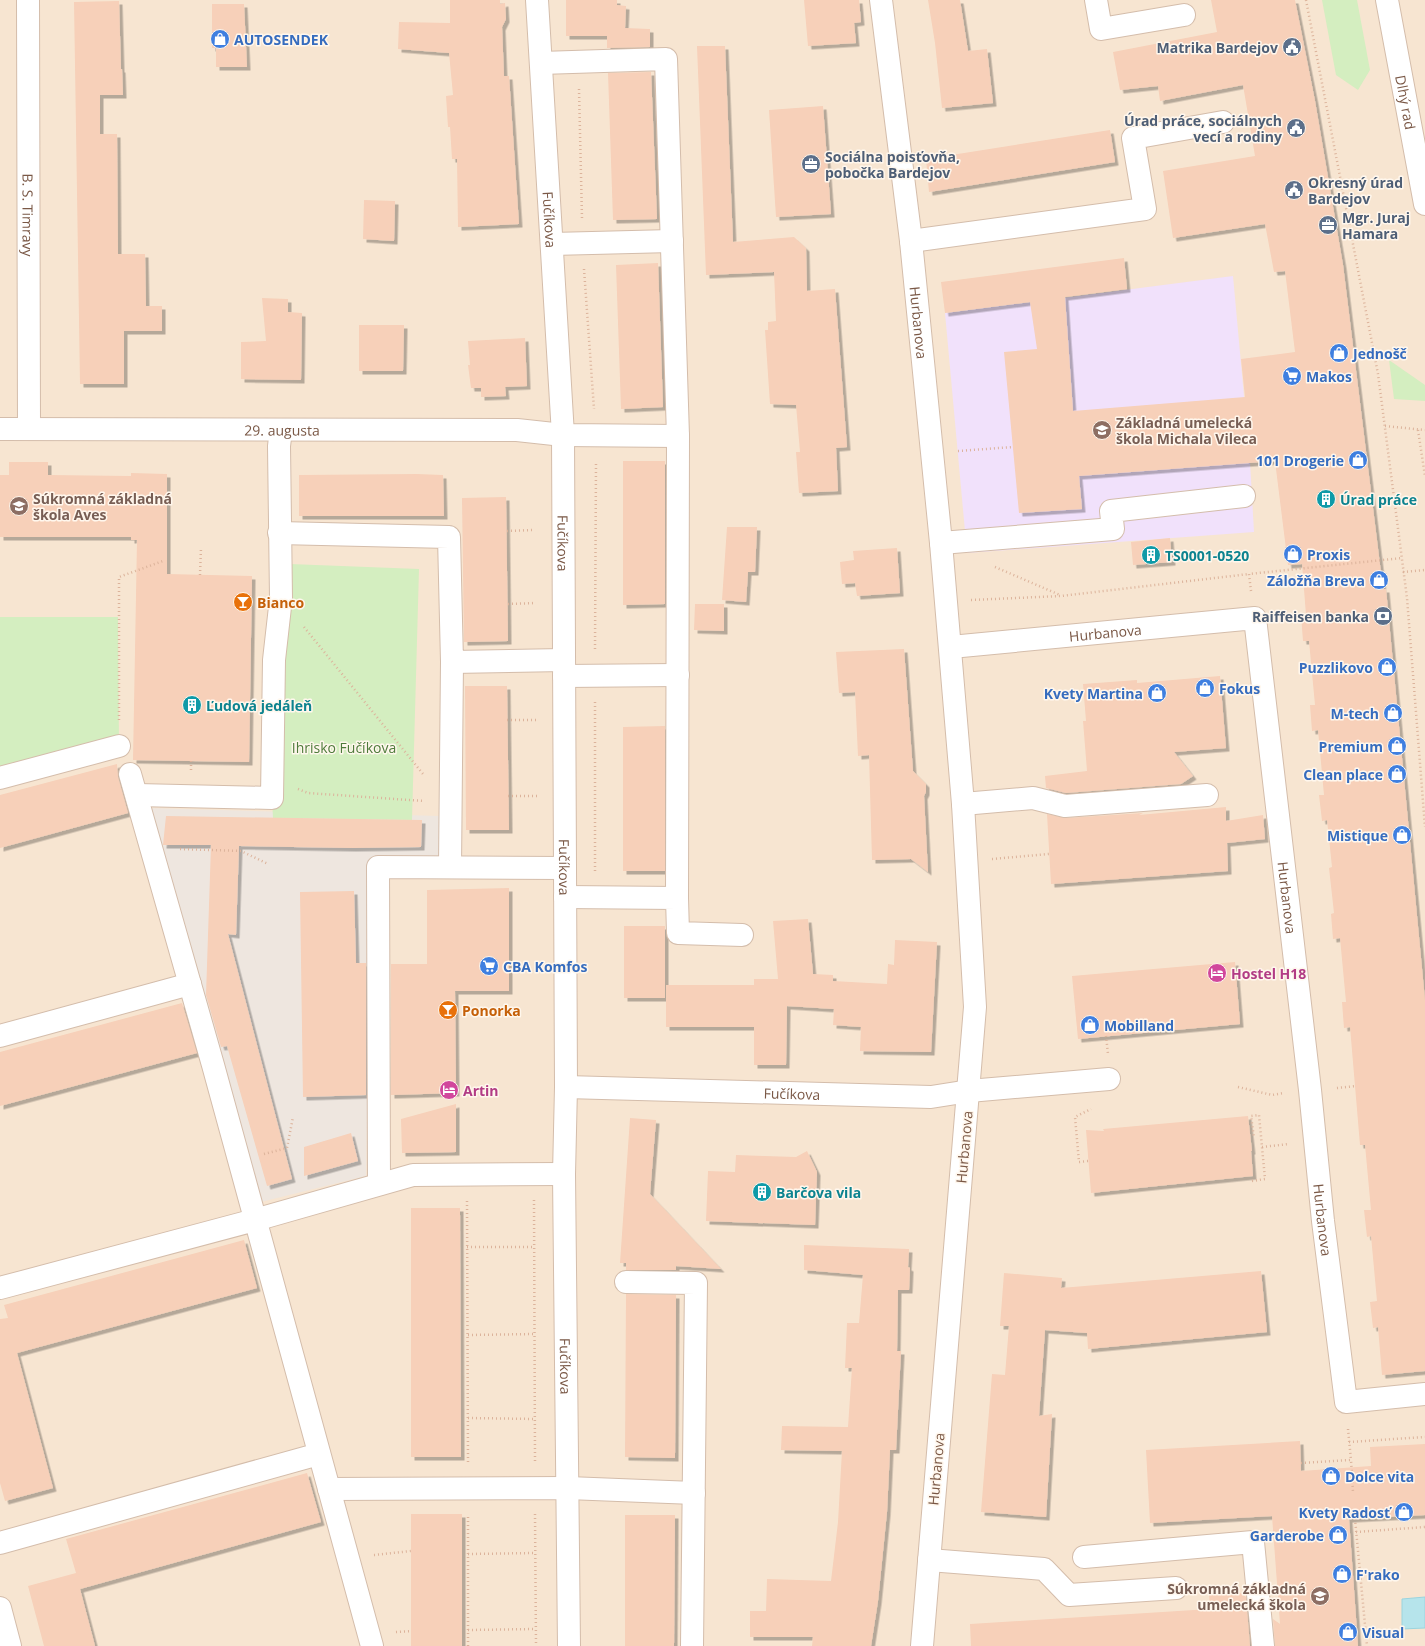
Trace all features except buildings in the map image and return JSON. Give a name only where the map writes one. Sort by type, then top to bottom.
[{"type":"street","name":"B. S. Timravy","points":[[28,0],[29,429]]},
{"type":"street","name":"Fučíkova","points":[[537,0],[563,435],[566,1087],[564,1174],[569,1646]]},
{"type":"street","name":"Hurbanova","points":[[881,0],[911,241],[942,543],[963,804],[975,1006],[922,1646]]},
{"type":"street","points":[[1096,0],[1101,29],[1184,15]]},
{"type":"street","name":"Dlhý rad","points":[[1386,0],[1425,204]]},
{"type":"street","points":[[541,63],[666,59],[678,436],[678,933],[742,935]]},
{"type":"street","points":[[911,241],[1145,209],[1133,138],[1223,122]]},
{"type":"street","points":[[552,244],[672,241]]},
{"type":"street","name":"29. augusta","points":[[0,429],[517,430],[563,435],[678,436]]},
{"type":"street","points":[[137,795],[272,798],[274,660],[281,598],[279,446],[281,430]]},
{"type":"street","points":[[942,543],[1113,529],[1111,511],[1244,496]]},
{"type":"street","points":[[279,534],[449,537],[452,662],[450,868]]},
{"type":"street","name":"Hurbanova","points":[[951,647],[1255,618],[1346,1402]]},
{"type":"street","points":[[452,662],[678,675]]},
{"type":"street","points":[[0,778],[119,746]]},
{"type":"street","points":[[130,774],[190,984],[372,1646]]},
{"type":"street","points":[[963,804],[1033,798],[1065,806],[1207,794]]},
{"type":"street","points":[[379,1184],[378,867],[565,868]]},
{"type":"street","points":[[565,897],[677,898]]},
{"type":"street","points":[[0,1036],[190,984]]},
{"type":"street","name":"Fučíkova","points":[[566,1087],[931,1097],[969,1091],[1109,1079]]},
{"type":"street","points":[[0,1288],[255,1220],[413,1174],[564,1174]]},
{"type":"street","points":[[626,1282],[696,1283],[692,1646]]},
{"type":"street","points":[[1346,1402],[1425,1394]]},
{"type":"street","points":[[0,1543],[319,1454]]},
{"type":"street","points":[[329,1489],[568,1488],[694,1493]]},
{"type":"street","points":[[1084,1557],[1253,1542],[1263,1646]]},
{"type":"street","points":[[929,1560],[1044,1569],[1069,1595],[1176,1588]]},
{"type":"street","points":[[0,1608],[10,1646]]},
{"type":"path","points":[[1306,0],[1378,374],[1404,572],[1425,827]]},
{"type":"path","points":[[1385,426],[1425,430]]},
{"type":"path","points":[[1418,430],[1425,476]]},
{"type":"path","points":[[950,452],[1013,447]]},
{"type":"path","points":[[507,531],[534,530]]},
{"type":"path","points":[[200,575],[201,548]]},
{"type":"path","points":[[947,601],[1061,596],[1402,558]]},
{"type":"path","points":[[119,746],[119,577],[163,561]]},
{"type":"path","points":[[989,564],[1061,596]]},
{"type":"path","points":[[1404,572],[1425,570]]},
{"type":"path","points":[[1249,574],[1255,618]]},
{"type":"path","points":[[281,598],[426,777]]},
{"type":"path","points":[[508,604],[536,603]]},
{"type":"path","points":[[507,720],[538,720]]},
{"type":"path","points":[[272,781],[308,792],[432,801],[451,808]]},
{"type":"path","points":[[508,796],[538,796]]},
{"type":"path","points":[[210,850],[241,851],[268,864]]},
{"type":"path","points":[[989,859],[1049,854]]},
{"type":"path","points":[[1106,1036],[1108,1057]]},
{"type":"path","points":[[1238,1087],[1272,1095]]},
{"type":"path","points":[[1088,1161],[1079,1162],[1075,1117],[1093,1108]]},
{"type":"path","points":[[1252,1181],[1265,1179],[1258,1115],[1251,1116],[1254,1138]]},
{"type":"path","points":[[238,1160],[287,1148],[293,1117]]},
{"type":"path","points":[[467,1174],[468,1646]]},
{"type":"path","points":[[534,1196],[536,1646]]},
{"type":"path","points":[[467,1247],[534,1247]]},
{"type":"path","points":[[468,1335],[535,1334]]},
{"type":"path","points":[[1346,1402],[1353,1492]]},
{"type":"path","points":[[468,1418],[535,1419]]},
{"type":"path","points":[[1349,1442],[1425,1437]]},
{"type":"path","points":[[1301,1463],[1351,1460]]},
{"type":"path","points":[[1355,1519],[1367,1646]]},
{"type":"path","points":[[1356,1532],[1425,1527]]},
{"type":"path","points":[[348,1559],[412,1551]]},
{"type":"path","points":[[468,1554],[536,1552]]},
{"type":"path","points":[[468,1630],[536,1629]]},
{"type":"shaded area","points":[[0,0],[1425,0],[1425,1646],[0,1646]]},
{"type":"shaded area","name":"Základná umelecká škola Michala Vileca","points":[[1233,276],[1250,462],[1254,532],[967,553],[945,313]]},
{"type":"shaded area","points":[[147,808],[440,816],[439,859],[371,860],[366,1176],[261,1202]]},
{"type":"green space","points":[[1322,0],[1357,0],[1370,70],[1358,90],[1336,75]]},
{"type":"green space","points":[[1389,360],[1425,385],[1425,401],[1394,399]]},
{"type":"green space","name":"Ihrisko Fučíkova","points":[[290,564],[419,569],[412,820],[273,818],[272,798]]},
{"type":"green space","points":[[0,617],[118,617],[119,746],[0,778]]},
{"type":"water","points":[[1425,1597],[1425,1628],[1402,1629],[1402,1599]]},
{"type":"place","name":"AUTOSENDEK","points":[[220,39]]},
{"type":"place","name":"Matrika Bardejov","points":[[1292,47]]},
{"type":"place","name":"Úrad práce, sociálnych vecí a rodiny","points":[[1296,128]]},
{"type":"place","name":"Sociálna poisťovňa, pobočka Bardejov","points":[[811,164]]},
{"type":"place","name":"Okresný úrad Bardejov","points":[[1294,190]]},
{"type":"place","name":"Mgr. Juraj Hamara","points":[[1328,225]]},
{"type":"place","name":"Jednošč","points":[[1339,353]]},
{"type":"place","name":"Makos","points":[[1292,376]]},
{"type":"place","name":"Základná umelecká škola Michala Vileca","points":[[1102,430]]},
{"type":"place","name":"101 Drogerie","points":[[1358,460]]},
{"type":"place","name":"Úrad práce","points":[[1326,499]]},
{"type":"place","name":"Súkromná základná škola Aves","points":[[19,506]]},
{"type":"place","name":"Proxis","points":[[1293,554]]},
{"type":"place","name":"TS0001-0520","points":[[1151,555]]},
{"type":"place","name":"Záložňa Breva","points":[[1379,580]]},
{"type":"place","name":"Bianco","points":[[243,602]]},
{"type":"place","name":"Raiffeisen banka","points":[[1383,616]]},
{"type":"place","name":"Puzzlikovo","points":[[1387,667]]},
{"type":"place","name":"Fokus","points":[[1205,688]]},
{"type":"place","name":"Kvety Martina","points":[[1157,693]]},
{"type":"place","name":"Ľudová jedáleň","points":[[192,705]]},
{"type":"place","name":"M-tech","points":[[1393,713]]},
{"type":"place","name":"Premium","points":[[1397,746]]},
{"type":"place","name":"Clean place","points":[[1397,774]]},
{"type":"place","name":"Mistique","points":[[1402,835]]},
{"type":"place","name":"CBA Komfos","points":[[489,966]]},
{"type":"place","name":"Hostel H18","points":[[1217,973]]},
{"type":"place","name":"Ponorka","points":[[448,1010]]},
{"type":"place","name":"Mobilland","points":[[1090,1025]]},
{"type":"place","name":"Artin","points":[[449,1090]]},
{"type":"place","name":"Barčova vila","points":[[762,1192]]},
{"type":"place","name":"Dolce vita","points":[[1331,1476]]},
{"type":"place","name":"Kvety Radosť","points":[[1404,1512]]},
{"type":"place","name":"Garderobe","points":[[1338,1535]]},
{"type":"place","name":"F'rako","points":[[1342,1574]]},
{"type":"place","name":"Súkromná základná umelecká škola","points":[[1320,1596]]},
{"type":"place","name":"Visual","points":[[1348,1632]]}]
